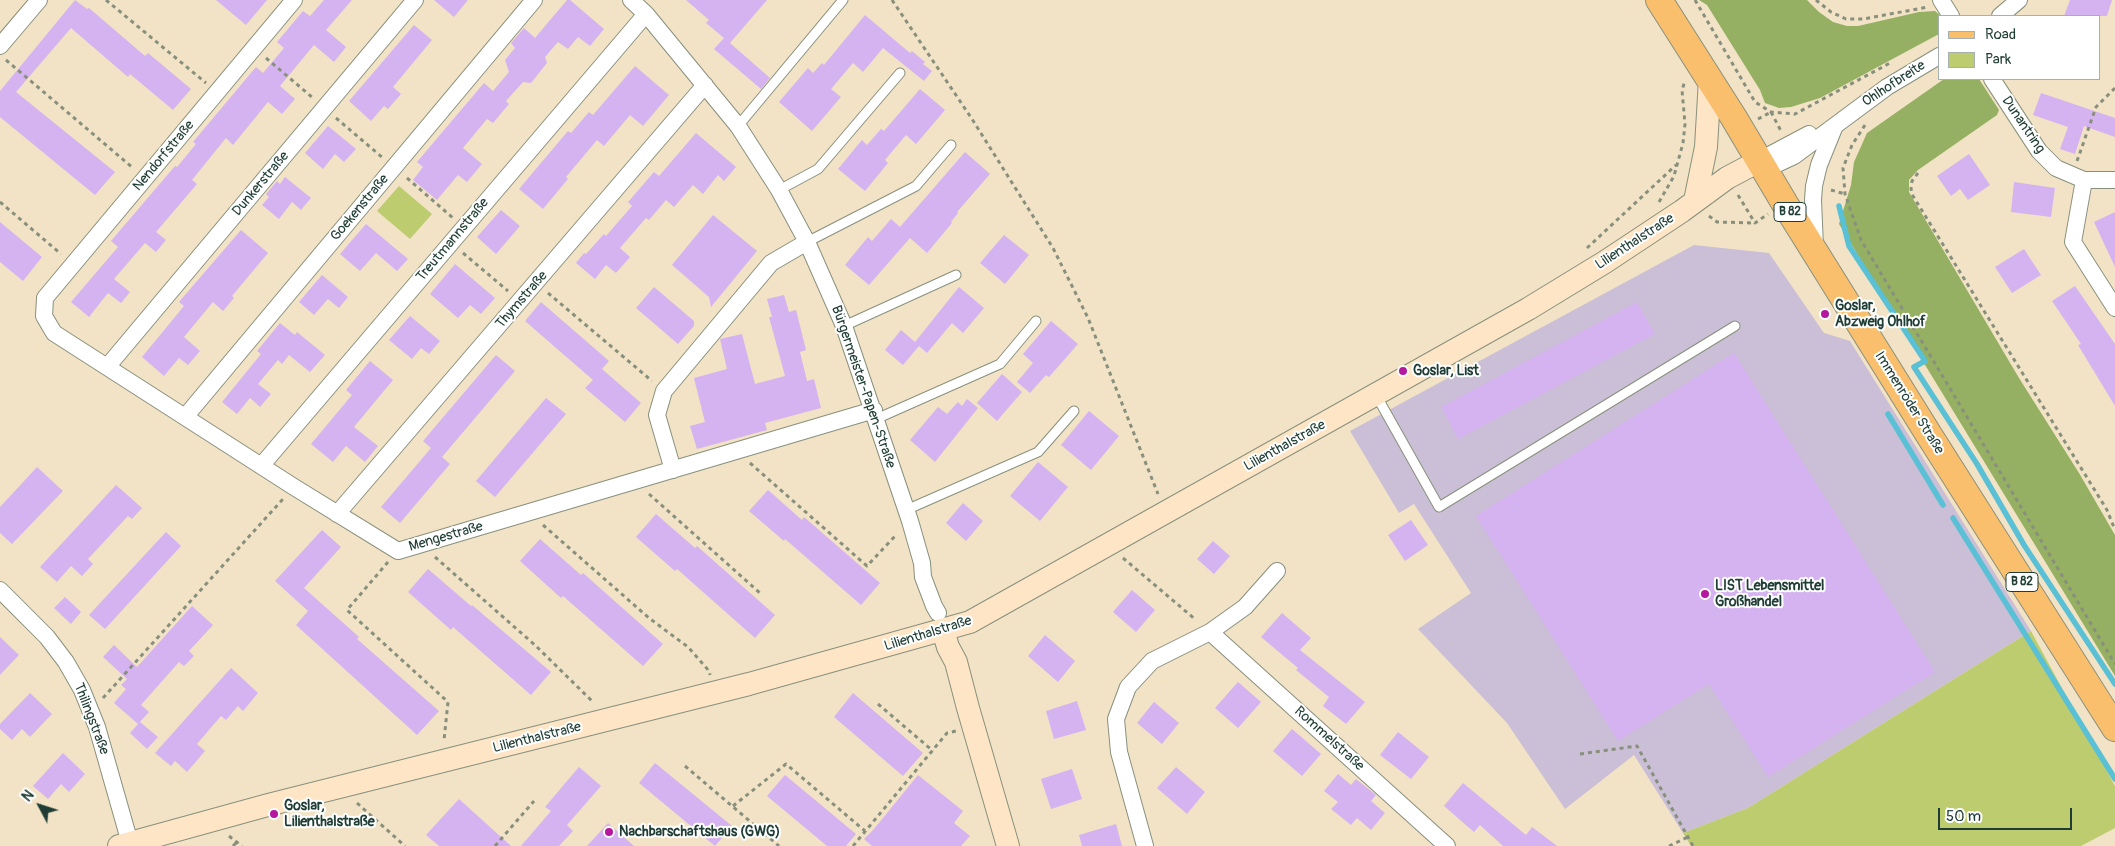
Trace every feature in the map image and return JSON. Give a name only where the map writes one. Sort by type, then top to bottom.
[{"type":"main road","name":"Immenröder Straße","points":[[1659,0],[1710,79],[1816,254],[2115,728]]},
{"type":"street","points":[[0,46],[39,0]]},
{"type":"street","name":"Nendorfstraße","points":[[44,316],[45,298],[294,0]]},
{"type":"street","name":"Dunkerstraße","points":[[108,367],[415,0]]},
{"type":"street","name":"Goekenstraße","points":[[185,417],[534,0]]},
{"type":"street","name":"Bürgermeister-Papen-Straße","points":[[631,0],[646,14],[738,126],[779,190],[807,242],[844,326],[875,415],[922,562],[930,575],[939,605],[943,630]]},
{"type":"street","points":[[2001,15],[2019,0]]},
{"type":"street","name":"Treutmannstraße","points":[[261,466],[646,14]]},
{"type":"street","name":"Ohlhofbreite","points":[[1761,166],[1849,114],[1887,87],[1938,57]]},
{"type":"street","points":[[1691,206],[1706,147],[1710,79]]},
{"type":"street","name":"Dunantring","points":[[1993,80],[2039,151],[2056,168],[2078,178]]},
{"type":"street","name":"Thymstraße","points":[[338,514],[705,85]]},
{"type":"street","name":"Ohlhofbreite","points":[[1761,166],[1794,156],[1834,128],[1849,114]]},
{"type":"street","name":"Ohlhofbreite","points":[[1816,254],[1814,186],[1819,164],[1834,128]]},
{"type":"street","name":"Lilienthalstraße","points":[[125,844],[715,693],[970,622],[984,616],[1528,309],[1691,206],[1728,178],[1761,166]]},
{"type":"street","points":[[2115,180],[2078,178],[2073,242],[2115,308]]},
{"type":"street","points":[[673,470],[657,414],[664,391],[771,263],[807,242]]},
{"type":"street","name":"Mengestraße","points":[[44,316],[54,333],[294,487],[398,551],[736,451],[875,415]]},
{"type":"street","points":[[1145,846],[1119,752],[1116,719],[1128,687],[1152,661],[1210,632],[1245,607],[1277,571]]},
{"type":"street","name":"Thilingstraße","points":[[0,590],[47,637],[66,662],[82,690],[90,711],[125,844]]},
{"type":"street","points":[[943,630],[947,656],[957,691],[971,717],[1008,846]]},
{"type":"street","name":"Rommelstraße","points":[[1210,632],[1447,846]]},
{"type":"lane","points":[[738,126],[843,0]]},
{"type":"lane","points":[[779,190],[818,168],[900,73]]},
{"type":"lane","points":[[807,242],[916,186],[951,145]]},
{"type":"lane","points":[[844,326],[956,275]]},
{"type":"lane","points":[[875,415],[1000,364],[1036,321]]},
{"type":"lane","points":[[1375,395],[1439,507],[1735,326]]},
{"type":"lane","points":[[908,515],[1038,452],[1074,411]]},
{"type":"path","points":[[106,0],[217,92]]},
{"type":"path","points":[[892,0],[972,120],[1053,248],[1088,318],[1165,513]]},
{"type":"path","points":[[1694,0],[1755,102],[1771,112],[1795,114],[1894,62]]},
{"type":"path","points":[[1816,0],[1831,12],[1846,19],[1863,19],[1946,7]]},
{"type":"path","points":[[254,48],[464,227]]},
{"type":"path","points":[[1583,252],[1676,165],[1683,144],[1685,124],[1682,90],[1692,53]]},
{"type":"path","points":[[0,55],[145,178]]},
{"type":"path","points":[[2078,178],[2096,108],[2115,88]]},
{"type":"path","points":[[1866,123],[1852,145],[1843,168],[1846,194],[1861,240],[2115,664]]},
{"type":"path","points":[[1918,173],[1912,181],[1911,189],[1913,196],[2107,510],[2115,530]]},
{"type":"path","points":[[0,202],[73,264]]},
{"type":"path","points":[[1691,206],[1717,222],[1754,223]]},
{"type":"path","points":[[451,243],[520,302]]},
{"type":"path","points":[[536,283],[664,391]]},
{"type":"path","points":[[736,451],[867,566],[908,515]]},
{"type":"path","points":[[635,481],[760,593]]},
{"type":"path","points":[[90,711],[294,487]]},
{"type":"path","points":[[529,512],[649,618],[688,647],[709,671],[715,693]]},
{"type":"path","points":[[420,544],[536,646],[594,703],[601,722]]},
{"type":"path","points":[[398,551],[347,610],[448,702],[444,742],[448,761]]},
{"type":"path","points":[[1120,555],[1210,632]]},
{"type":"path","points":[[878,704],[933,751]]},
{"type":"path","points":[[853,846],[947,733],[971,717]]},
{"type":"path","points":[[1580,754],[1637,746],[1693,846]]},
{"type":"path","points":[[733,806],[786,764],[865,831]]},
{"type":"path","points":[[685,766],[779,846]]},
{"type":"path","points":[[340,788],[404,846]]},
{"type":"path","points":[[495,846],[534,801]]},
{"type":"path","points":[[1669,846],[1688,837]]},
{"type":"path","points":[[233,846],[237,842]]},
{"type":"shaded area","points":[[1694,245],[1769,253],[1824,333],[1850,341],[2031,631],[1748,808],[1683,833],[1634,755],[1565,809],[1507,723],[1418,629],[1471,593],[1414,504],[1399,513],[1350,431]]},
{"type":"green space","points":[[1699,0],[1807,0],[1833,22],[1847,26],[1858,26],[1919,12],[1935,11],[1940,15],[1938,15],[1938,35],[1820,98],[1791,107],[1779,108],[1765,103],[1760,90],[1707,5]]},
{"type":"green space","points":[[1943,80],[1980,80],[1999,110],[1997,115],[1918,170],[1909,180],[1909,192],[2115,535],[2115,676],[1839,224],[1851,185],[1854,162],[1867,133]]},
{"type":"green space","points":[[399,186],[432,214],[410,239],[377,211]]},
{"type":"green space","points":[[2031,631],[2115,786],[2115,828],[2081,846],[1691,846],[1683,833],[1748,808]]},
{"type":"building","points":[[75,0],[87,9],[89,8],[145,56],[148,53],[191,89],[173,110],[130,74],[128,77],[71,28],[16,92],[115,172],[95,195],[0,117],[0,91]]},
{"type":"building","points":[[216,0],[267,0],[246,25]]},
{"type":"building","points":[[324,0],[352,0],[326,30],[346,47],[334,62],[314,45],[280,86],[295,99],[282,114],[268,102],[233,145],[226,138],[192,180],[197,184],[156,232],[166,240],[156,252],[145,243],[114,279],[130,292],[121,303],[108,293],[89,317],[71,302],[118,247],[111,241],[175,166],[177,167],[196,144],[193,142],[256,67],[263,73],[284,48],[277,42],[303,11],[310,16]]},
{"type":"building","points":[[434,0],[468,0],[454,17]]},
{"type":"building","points":[[567,0],[570,0],[604,29],[590,46],[578,37],[568,49],[558,42],[545,57],[547,63],[531,83],[523,82],[506,101],[509,104],[493,123],[487,119],[463,148],[482,164],[467,182],[458,175],[437,200],[413,180],[423,167],[417,162],[484,83],[493,91],[509,72],[505,60],[515,48],[511,43],[524,28],[535,38]]},
{"type":"building","points":[[686,0],[767,0],[730,43],[770,78],[761,89],[714,49],[724,38],[706,23],[709,20]]},
{"type":"building","points":[[2070,0],[2112,0],[2107,16],[2064,15]]},
{"type":"building","points":[[865,15],[910,53],[912,51],[932,71],[924,81],[883,48],[863,72],[853,63],[831,89],[841,97],[812,131],[779,102],[808,68],[813,73],[822,63],[824,65]]},
{"type":"building","points":[[414,25],[432,40],[393,87],[401,94],[388,109],[384,106],[371,121],[349,101]]},
{"type":"building","points":[[635,66],[669,95],[643,126],[630,115],[604,146],[597,140],[566,177],[568,179],[543,209],[519,189],[568,131],[571,133],[589,112],[593,115]]},
{"type":"building","points":[[920,89],[945,110],[916,144],[906,135],[885,160],[888,163],[865,191],[838,169],[862,140],[867,145],[881,129],[884,131]]},
{"type":"building","points":[[2041,93],[2115,118],[2115,137],[2084,126],[2075,154],[2060,149],[2068,127],[2033,115]]},
{"type":"building","points":[[328,126],[356,149],[344,162],[335,154],[323,169],[305,153]]},
{"type":"building","points":[[696,133],[736,167],[724,181],[718,175],[703,194],[693,185],[674,207],[666,200],[649,220],[646,218],[620,248],[630,257],[616,273],[606,265],[595,279],[576,263],[604,234],[606,236],[632,206],[628,202],[654,172],[659,176]]},
{"type":"building","points":[[965,152],[990,174],[957,212],[952,223],[927,253],[910,238],[869,285],[845,265],[868,237],[872,241],[891,219],[900,227]]},
{"type":"building","points":[[1969,154],[1990,185],[1968,200],[1960,189],[1951,196],[1937,176]]},
{"type":"building","points":[[285,177],[311,198],[301,210],[292,202],[279,219],[262,205],[269,197],[266,194],[277,181],[280,184]]},
{"type":"building","points":[[2014,182],[2055,188],[2051,217],[2011,212]]},
{"type":"building","points":[[501,210],[520,226],[496,254],[477,237]]},
{"type":"building","points":[[2115,212],[2115,267],[2094,222]]},
{"type":"building","points":[[713,215],[757,251],[711,307],[709,297],[672,265]]},
{"type":"building","points":[[0,222],[42,257],[23,281],[0,262]]},
{"type":"building","points":[[366,224],[408,259],[397,271],[376,253],[360,271],[340,254]]},
{"type":"building","points":[[241,230],[268,253],[232,296],[234,298],[223,311],[213,302],[184,337],[200,351],[188,365],[179,358],[164,376],[142,357],[184,306],[179,302]]},
{"type":"building","points":[[1004,235],[1029,255],[1005,284],[980,263]]},
{"type":"building","points":[[2024,249],[2041,275],[2012,293],[1995,267]]},
{"type":"building","points":[[455,264],[495,298],[481,314],[470,305],[458,318],[430,294]]},
{"type":"building","points":[[322,275],[348,297],[339,308],[328,299],[314,315],[299,302]]},
{"type":"building","points":[[2075,286],[2115,344],[2115,406],[2078,345],[2081,344],[2052,301]]},
{"type":"building","points":[[654,287],[694,321],[694,326],[678,344],[636,308]]},
{"type":"building","points":[[959,287],[984,308],[963,333],[952,323],[927,353],[919,346],[903,365],[885,350],[901,330],[915,342]]},
{"type":"building","points":[[784,295],[789,312],[796,310],[806,350],[800,352],[807,381],[814,379],[821,408],[765,423],[767,430],[697,449],[690,426],[705,422],[694,378],[727,369],[720,339],[742,334],[755,384],[785,376],[769,317],[772,317],[767,299]]},
{"type":"building","points":[[541,302],[609,361],[602,369],[641,403],[625,422],[585,388],[593,380],[525,321]]},
{"type":"building","points":[[1637,302],[1655,334],[1458,439],[1441,407]]},
{"type":"building","points":[[410,316],[440,341],[429,354],[421,348],[412,359],[389,340]]},
{"type":"building","points":[[1051,321],[1078,344],[1049,377],[1046,375],[1030,393],[1017,382],[1033,363],[1023,354]]},
{"type":"building","points":[[280,323],[295,335],[297,332],[325,355],[310,372],[289,355],[282,364],[278,360],[258,384],[271,394],[260,407],[250,398],[237,414],[222,402],[261,354],[257,351]]},
{"type":"building","name":"LIST Lebensmittel Großhandel","points":[[1734,353],[1935,672],[1768,777],[1709,684],[1618,741],[1476,516]]},
{"type":"building","points":[[496,355],[515,371],[442,457],[450,464],[400,523],[381,507],[431,448],[423,441]]},
{"type":"building","points":[[370,361],[393,380],[354,427],[378,446],[365,462],[346,446],[333,462],[311,444],[352,395],[346,390]]},
{"type":"building","points":[[1002,374],[1022,392],[997,421],[977,403]]},
{"type":"building","points":[[546,398],[566,414],[495,497],[476,481]]},
{"type":"building","points":[[967,399],[978,408],[935,462],[910,440],[938,407],[947,414],[958,402],[962,406]]},
{"type":"building","points":[[1089,411],[1119,436],[1091,470],[1061,445]]},
{"type":"building","points":[[1038,462],[1068,487],[1040,521],[1010,496]]},
{"type":"building","points":[[37,467],[63,491],[12,544],[0,533],[0,507]]},
{"type":"building","points":[[116,485],[142,508],[132,519],[128,516],[88,559],[93,564],[82,576],[71,566],[57,582],[40,567]]},
{"type":"building","points":[[768,490],[802,520],[804,517],[880,583],[861,605],[785,539],[784,541],[749,511]]},
{"type":"building","points":[[963,503],[983,521],[966,541],[946,523]]},
{"type":"building","points":[[656,514],[695,548],[697,546],[775,615],[755,638],[677,569],[675,571],[636,537]]},
{"type":"building","points":[[1411,520],[1428,545],[1405,561],[1388,535]]},
{"type":"building","points":[[322,530],[341,547],[304,588],[359,637],[357,639],[439,711],[417,735],[296,625],[308,611],[275,581]]},
{"type":"building","points":[[166,532],[181,546],[105,629],[89,615]]},
{"type":"building","points":[[540,539],[581,575],[583,573],[663,644],[643,666],[563,596],[561,598],[520,561]]},
{"type":"building","points":[[1213,541],[1230,556],[1214,574],[1197,559]]},
{"type":"building","points":[[428,569],[551,672],[531,695],[453,627],[451,630],[408,592]]},
{"type":"building","points":[[1132,590],[1155,610],[1136,632],[1113,612]]},
{"type":"building","points":[[65,597],[81,612],[71,624],[54,608]]},
{"type":"building","points":[[192,606],[213,625],[189,651],[194,656],[184,666],[179,662],[141,705],[149,712],[138,724],[114,703],[126,689],[121,685],[127,679],[103,657],[114,645],[137,667]]},
{"type":"building","points":[[1282,613],[1311,638],[1300,650],[1365,702],[1346,724],[1323,706],[1329,697],[1296,670],[1298,668],[1261,637]]},
{"type":"building","points":[[1045,635],[1075,661],[1058,682],[1028,656]]},
{"type":"building","points":[[0,637],[19,655],[0,675]]},
{"type":"building","points":[[231,668],[258,693],[243,711],[238,706],[226,720],[221,716],[197,744],[205,751],[187,772],[175,761],[171,766],[155,753]]},
{"type":"building","points":[[1238,682],[1261,702],[1238,728],[1215,708]]},
{"type":"building","points":[[30,693],[52,714],[30,737],[22,729],[12,740],[0,729],[0,724]]},
{"type":"building","points":[[853,693],[923,753],[903,776],[834,717]]},
{"type":"building","points":[[1077,701],[1086,730],[1054,739],[1046,711]]},
{"type":"building","points":[[1154,702],[1179,723],[1162,744],[1137,723]]},
{"type":"building","points":[[140,722],[158,737],[147,749],[130,733]]},
{"type":"building","points":[[1292,729],[1321,754],[1302,776],[1273,751]]},
{"type":"building","points":[[1398,732],[1429,757],[1411,779],[1380,755]]},
{"type":"building","points":[[63,753],[85,774],[69,792],[61,784],[48,799],[33,786]]},
{"type":"building","points":[[655,763],[732,826],[715,846],[639,783]]},
{"type":"building","points":[[579,767],[601,786],[567,825],[573,831],[559,846],[521,846],[551,811],[545,807]]},
{"type":"building","points":[[1176,767],[1205,792],[1187,814],[1157,788]]},
{"type":"building","points":[[1072,769],[1082,799],[1051,809],[1041,779]]},
{"type":"building","points":[[1338,774],[1351,785],[1356,779],[1376,795],[1371,801],[1385,813],[1371,830],[1357,818],[1351,825],[1331,809],[1338,802],[1324,791]]},
{"type":"building","points":[[785,775],[856,834],[846,846],[827,846],[767,796]]},
{"type":"building","points":[[918,775],[963,811],[954,823],[970,836],[961,846],[872,846],[864,839]]},
{"type":"building","points":[[1463,783],[1526,835],[1532,827],[1557,846],[1503,846],[1480,825],[1474,832],[1444,806]]},
{"type":"building","points":[[459,799],[511,846],[439,846],[426,835]]},
{"type":"building","name":"Nachbarschaftshaus (GWG)","points":[[608,823],[634,846],[587,846]]},
{"type":"building","points":[[1116,824],[1122,846],[1082,846],[1079,835]]},
{"type":"waterway","points":[[1839,206],[1849,246],[1925,361],[1914,367],[1977,464],[2024,545],[2115,684]]},
{"type":"waterway","points":[[1888,414],[1943,505]]},
{"type":"waterway","points":[[1953,518],[2115,779]]},
{"type":"place","name":"Goslar, Abzweig Ohlhof","points":[[1825,314]]},
{"type":"place","name":"Goslar, List","points":[[1403,371]]},
{"type":"place","name":"LIST Lebensmittel Großhandel","points":[[1705,594]]},
{"type":"place","name":"Goslar, Lilienthalstraße","points":[[274,814]]},
{"type":"place","name":"Nachbarschaftshaus (GWG)","points":[[609,832]]}]
